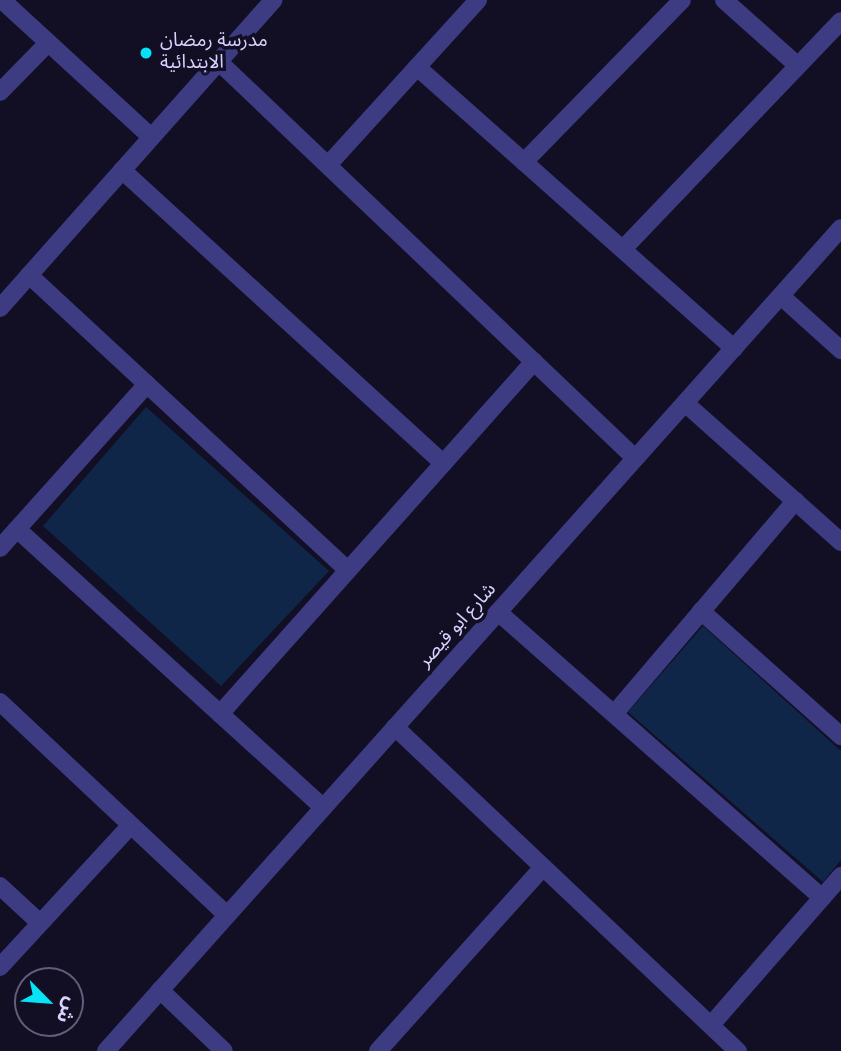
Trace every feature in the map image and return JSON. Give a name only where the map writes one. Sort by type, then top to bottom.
[{"type":"street","points":[[2,0],[151,137]]},
{"type":"street","points":[[0,308],[273,0]]},
{"type":"street","points":[[328,166],[478,0]]},
{"type":"street","points":[[524,162],[682,0]]},
{"type":"street","points":[[724,0],[798,66]]},
{"type":"street","points":[[623,250],[841,21]]},
{"type":"street","points":[[0,92],[48,43]]},
{"type":"street","points":[[218,61],[635,458]]},
{"type":"street","points":[[416,67],[734,348]]},
{"type":"street","points":[[122,170],[443,463]]},
{"type":"street","name":"شارع ابو قيصر","points":[[106,1051],[841,228]]},
{"type":"street","points":[[29,275],[348,570]]},
{"type":"street","points":[[781,296],[841,350]]},
{"type":"street","points":[[220,713],[534,362]]},
{"type":"street","points":[[0,548],[147,384]]},
{"type":"street","points":[[685,403],[841,542]]},
{"type":"street","points":[[614,715],[795,501]]},
{"type":"street","points":[[17,529],[323,807]]},
{"type":"street","points":[[701,611],[841,736]]},
{"type":"street","points":[[498,612],[822,898]]},
{"type":"street","points":[[0,702],[227,915]]},
{"type":"street","points":[[395,727],[738,1051]]},
{"type":"street","points":[[0,967],[131,825]]},
{"type":"street","points":[[378,1051],[544,867]]},
{"type":"street","points":[[711,1026],[841,876]]},
{"type":"street","points":[[0,886],[40,923]]},
{"type":"street","points":[[160,990],[224,1051]]},
{"type":"water","points":[[146,407],[329,571],[221,686],[43,526]]},
{"type":"water","points":[[703,626],[841,751],[841,860],[823,882],[628,712]]},
{"type":"place","name":"مدرسة رمضان الابتدائية","points":[[146,53]]}]
